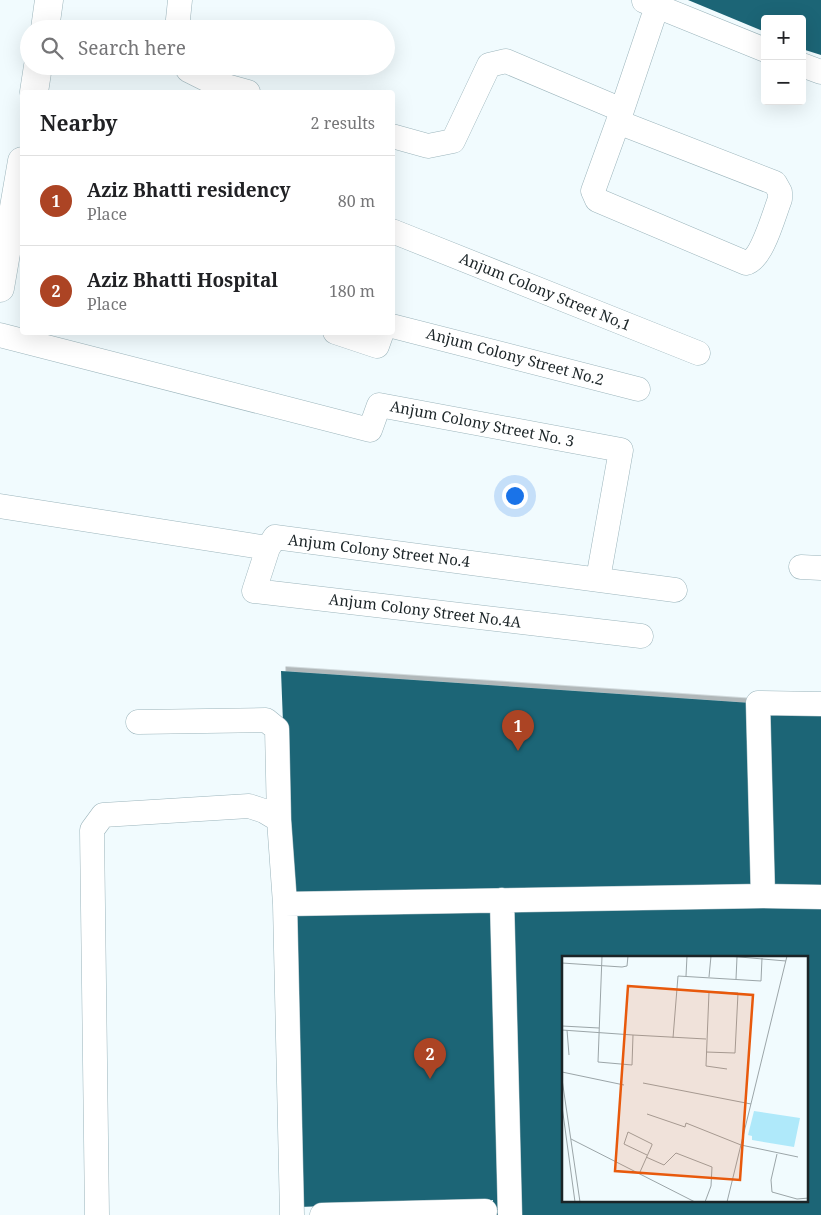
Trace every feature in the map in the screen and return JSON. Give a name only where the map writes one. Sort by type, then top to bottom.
[{"type":"main road","points":[[46,20],[49,0]]},
{"type":"main road","points":[[0,288],[20,173]]},
{"type":"street","points":[[178,20],[180,0]]},
{"type":"street","points":[[395,137],[428,146],[453,141],[489,65],[506,61],[620,116],[775,183],[780,192],[780,199],[760,250],[753,261],[746,264],[596,200],[593,192],[620,116],[650,3],[761,48]]},
{"type":"street","points":[[806,66],[821,72]]},
{"type":"street","points":[[198,75],[212,82],[241,90]]},
{"type":"street","name":"Anjum Colony Street No,1","points":[[395,232],[698,353]]},
{"type":"street","name":"Anjum Colony Street No.2","points":[[395,327],[638,389]]},
{"type":"street","name":"Anjum Colony Street No. 3","points":[[0,335],[370,430],[379,405],[621,450],[598,580]]},
{"type":"street","points":[[344,335],[378,346],[381,335]]},
{"type":"street","name":"Anjum Colony Street No.4","points":[[0,506],[268,548],[275,537],[675,590]]},
{"type":"street","name":"Anjum Colony Street No.4A","points":[[268,548],[254,591],[641,636]]},
{"type":"street","points":[[763,896],[758,703],[821,704]]},
{"type":"street","points":[[138,722],[266,720],[277,729],[279,820],[285,904],[292,1215]]},
{"type":"street","points":[[96,1215],[92,830],[103,815],[249,806],[264,811],[279,820]]},
{"type":"street","points":[[285,904],[763,896],[821,897]]},
{"type":"street","points":[[502,900],[510,1215]]},
{"type":"street","points":[[322,1215],[485,1211]]},
{"type":"building","points":[[688,0],[821,0],[821,55],[806,50],[806,15],[761,15],[761,30]]},
{"type":"building","points":[[281,671],[751,703],[756,887],[294,895],[286,800]]},
{"type":"building","points":[[765,710],[821,711],[821,888],[773,887]]},
{"type":"building","points":[[821,908],[821,1215],[492,1215],[493,1200],[299,1207],[292,912]]},
{"type":"place","name":"Aziz Bhatti residency","points":[[518,751]]},
{"type":"place","name":"Aziz Bhatti Hospital","points":[[430,1079]]}]
